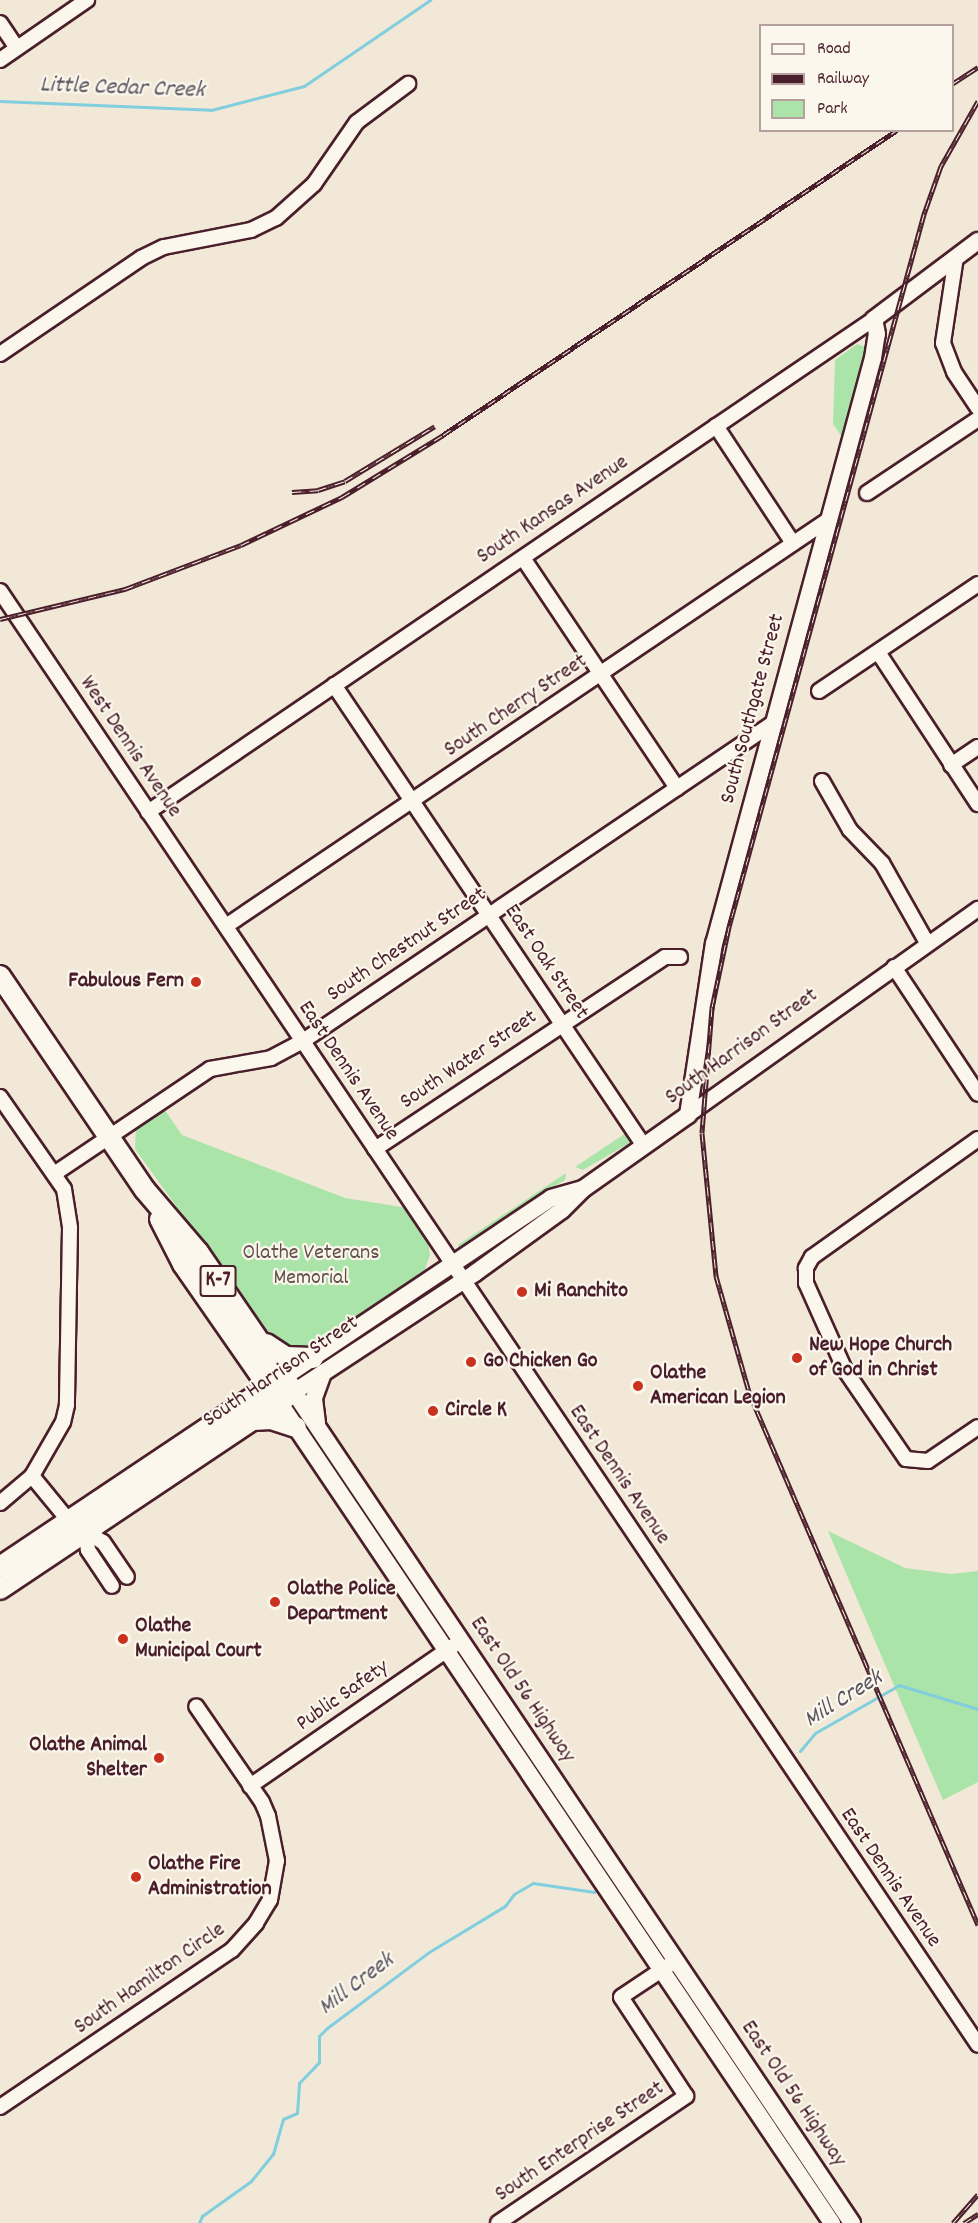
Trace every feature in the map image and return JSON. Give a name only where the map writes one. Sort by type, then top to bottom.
[{"type":"highway","name":"K-7","points":[[0,975],[109,1136]]},
{"type":"highway","name":"East Old 56 Highway","points":[[109,1136],[145,1190],[183,1264],[245,1354],[281,1390]]},
{"type":"highway","name":"East Old 56 Highway","points":[[145,1190],[198,1252],[256,1337],[281,1390]]},
{"type":"highway","points":[[256,1337],[286,1357],[318,1365]]},
{"type":"highway","points":[[236,1410],[247,1384],[245,1354]]},
{"type":"highway","name":"South Harrison Street","points":[[0,1568],[236,1410],[281,1390]]},
{"type":"highway","name":"South Harrison Street","points":[[0,1589],[253,1420],[281,1390]]},
{"type":"highway","points":[[253,1420],[271,1419],[296,1427]]},
{"type":"main road","name":"South Kansas Avenue","points":[[874,319],[978,241]]},
{"type":"main road","name":"South Southgate Street","points":[[688,1115],[714,944],[873,358],[877,334],[874,319]]},
{"type":"main road","name":"South Harrison Street","points":[[318,1365],[463,1280],[562,1210],[583,1189],[688,1115]]},
{"type":"main road","name":"South Harrison Street","points":[[281,1390],[452,1265],[551,1198],[583,1189]]},
{"type":"main road","points":[[318,1365],[314,1398],[319,1429]]},
{"type":"main road","name":"East Old 56 Highway","points":[[281,1390],[296,1427],[453,1646],[668,1966],[832,2223]]},
{"type":"main road","name":"East Old 56 Highway","points":[[281,1390],[319,1429],[453,1646]]},
{"type":"main road","name":"East Old 56 Highway","points":[[668,1966],[852,2223]]},
{"type":"street","points":[[0,60],[87,0]]},
{"type":"street","points":[[0,22],[17,48]]},
{"type":"street","points":[[0,354],[141,258],[164,247],[251,230],[276,218],[314,184],[357,122],[408,84]]},
{"type":"street","points":[[956,257],[943,343],[954,372],[978,408]]},
{"type":"street","name":"South Kansas Avenue","points":[[148,812],[874,319]]},
{"type":"street","points":[[867,493],[978,419]]},
{"type":"street","points":[[716,426],[793,543]]},
{"type":"street","name":"South Cherry Street","points":[[226,926],[828,520]]},
{"type":"street","points":[[523,558],[676,788]]},
{"type":"street","points":[[819,691],[978,584]]},
{"type":"street","name":"West Dennis Avenue","points":[[0,591],[226,926]]},
{"type":"street","points":[[878,652],[978,804]]},
{"type":"street","name":"East Oak Street","points":[[334,685],[644,1146]]},
{"type":"street","name":"South Chestnut Street","points":[[54,1174],[210,1069],[271,1058],[303,1041],[773,723]]},
{"type":"street","points":[[951,765],[978,747]]},
{"type":"street","points":[[822,781],[850,831],[882,863],[927,943]]},
{"type":"street","name":"South Harrison Street","points":[[688,1115],[927,943],[978,909]]},
{"type":"street","name":"East Dennis Avenue","points":[[226,926],[978,2045]]},
{"type":"street","name":"South Water Street","points":[[375,1149],[665,957],[680,957]]},
{"type":"street","points":[[894,967],[978,1094]]},
{"type":"street","points":[[0,1097],[54,1174],[69,1207],[68,1313],[63,1422],[32,1476],[0,1503]]},
{"type":"street","points":[[978,1139],[812,1257],[806,1276],[845,1370],[894,1446],[906,1459],[919,1463],[928,1461],[978,1427]]},
{"type":"street","points":[[32,1476],[69,1521],[103,1542],[127,1577]]},
{"type":"street","points":[[86,1532],[88,1550],[112,1586]]},
{"type":"street","name":"Public Safety","points":[[250,1786],[453,1646]]},
{"type":"street","name":"South Hamilton Circle","points":[[0,2107],[232,1950],[256,1923],[273,1893],[276,1861],[268,1816],[196,1706]]},
{"type":"street","name":"South Enterprise Street","points":[[498,2223],[686,2097],[621,1996],[668,1966]]},
{"type":"green space","points":[[857,344],[868,348],[844,440],[833,424],[835,360]]},
{"type":"green space","name":"Olathe Veterans Memorial","points":[[162,1106],[182,1135],[345,1198],[408,1208],[428,1242],[430,1255],[421,1281],[312,1355],[277,1346],[135,1149],[136,1126]]},
{"type":"green space","points":[[629,1131],[631,1141],[626,1145],[583,1170],[575,1167]]},
{"type":"green space","points":[[566,1173],[565,1180],[525,1203],[460,1250],[458,1245]]},
{"type":"green space","points":[[828,1531],[905,1568],[951,1574],[978,1571],[978,1782],[943,1800]]},
{"type":"waterway","name":"Little Cedar Creek","points":[[0,101],[211,110],[304,86],[430,0]]},
{"type":"waterway","name":"Mill Creek","points":[[800,1751],[815,1733],[899,1685],[978,1709]]},
{"type":"waterway","name":"Mill Creek","points":[[199,2223],[202,2216],[251,2181],[273,2154],[283,2119],[297,2113],[299,2083],[319,2062],[319,2036],[327,2028],[429,1952],[505,1906],[514,1894],[533,1883],[594,1892]]},
{"type":"railway","points":[[954,83],[978,67]]},
{"type":"railway","points":[[978,101],[941,166],[924,214],[729,927],[712,1008],[702,1133],[716,1276],[750,1395],[978,1925]]},
{"type":"railway","points":[[0,619],[125,589],[241,545],[342,497],[443,435],[894,132]]},
{"type":"railway","points":[[292,492],[318,490],[345,481],[435,426]]},
{"type":"railway","points":[[953,2223],[978,2194]]},
{"type":"railway","points":[[964,2223],[978,2214]]},
{"type":"place","name":"Fabulous Fern","points":[[196,982]]},
{"type":"place","name":"Mi Ranchito","points":[[522,1292]]},
{"type":"place","name":"New Hope Church of God in Christ","points":[[797,1358]]},
{"type":"place","name":"Go Chicken Go","points":[[471,1362]]},
{"type":"place","name":"Olathe American Legion","points":[[638,1386]]},
{"type":"place","name":"Circle K","points":[[433,1411]]},
{"type":"place","name":"Olathe Police Department","points":[[275,1602]]},
{"type":"place","name":"Olathe Municipal Court","points":[[123,1639]]},
{"type":"place","name":"Olathe Animal Shelter","points":[[159,1758]]},
{"type":"place","name":"Olathe Fire Administration","points":[[136,1877]]}]
